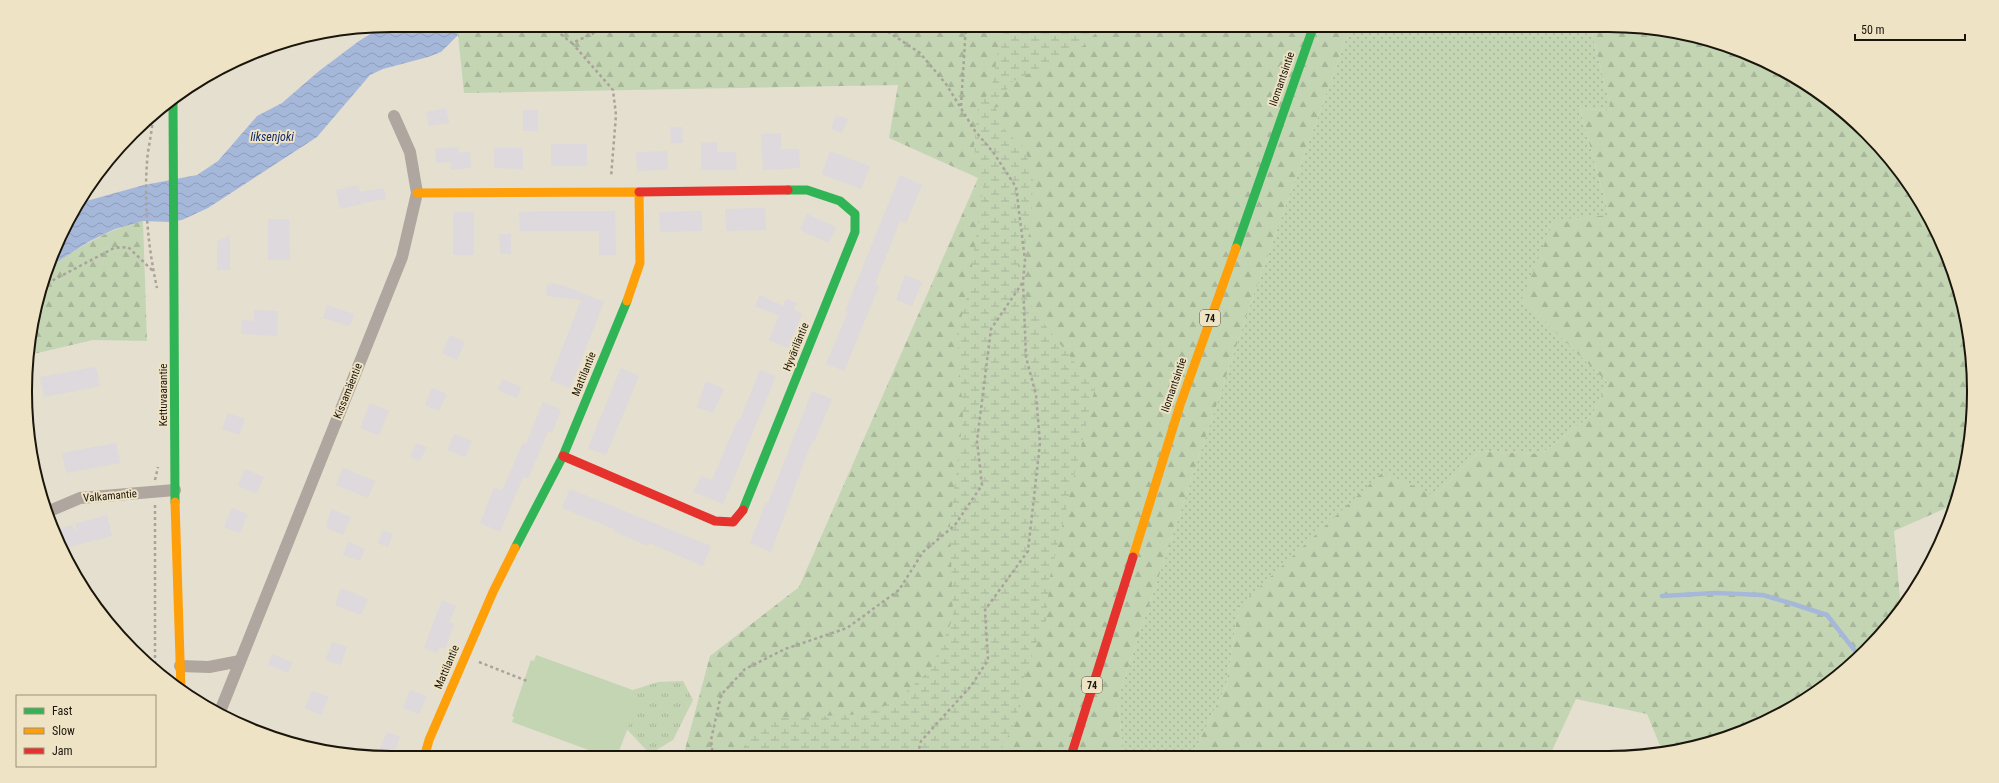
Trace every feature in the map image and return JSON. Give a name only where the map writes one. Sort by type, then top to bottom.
[{"type":"street","name":"Ilomantsintie","points":[[1073,751],[1180,405],[1312,32]]},
{"type":"street","name":"Kettuvaarantie","points":[[173,106],[176,490],[181,682]]},
{"type":"street","name":"Kissamäentie","points":[[221,708],[402,256],[417,193],[410,152],[394,116]]},
{"type":"street","name":"Hyväriläntie","points":[[563,456],[715,521],[733,522],[745,508],[855,232],[855,214],[840,201],[807,190],[639,192]]},
{"type":"street","points":[[417,193],[639,192]]},
{"type":"street","name":"Mattilantie","points":[[426,751],[429,740],[464,656],[493,592],[563,456],[629,296],[640,264],[639,192]]},
{"type":"street","name":"Valkamantie","points":[[52,510],[80,498],[176,490]]},
{"type":"street","points":[[180,666],[210,667],[240,662]]},
{"type":"path","points":[[558,32],[572,43],[613,90],[616,115],[610,192]]},
{"type":"path","points":[[572,43],[595,32]]},
{"type":"path","points":[[888,32],[920,53],[946,84],[975,131],[993,152],[1016,186],[1025,260],[1023,282],[1026,357],[1036,395],[1040,443],[1028,551],[985,610],[988,660],[971,686],[921,741],[918,751]]},
{"type":"path","points":[[961,107],[966,32]]},
{"type":"path","points":[[148,228],[147,167],[153,122]]},
{"type":"path","points":[[49,282],[114,248],[128,247],[153,272]]},
{"type":"path","points":[[712,751],[710,740],[721,695],[744,669],[785,648],[847,628],[899,590],[923,552],[956,525],[982,485],[977,441],[991,329],[1023,282]]},
{"type":"path","points":[[464,656],[527,681]]},
{"type":"green space","points":[[460,32],[1348,32],[1251,302],[1118,698],[1123,751],[685,751],[710,656],[799,587],[978,178],[889,138],[898,85],[464,93],[458,35]]},
{"type":"green space","points":[[1004,32],[1097,32],[1083,46],[1012,82],[995,106],[1006,132],[1024,147],[1033,176],[1031,230],[1018,262],[1021,289],[1038,316],[1095,388],[1050,577],[1046,621],[1025,674],[1016,720],[1000,751],[741,751],[756,733],[774,720],[781,718],[865,714],[896,701],[930,670],[953,618],[950,525],[963,417],[957,334],[969,288],[983,186],[974,147],[978,107],[991,90],[998,51]]},
{"type":"green space","points":[[1348,32],[1592,32],[1611,110],[1580,109],[1609,215],[1522,299],[1608,383],[1592,415],[1541,454],[1480,451],[1435,496],[1239,606],[1226,686],[1194,751],[1123,751],[1118,698],[1251,302]]},
{"type":"green space","points":[[1592,32],[1654,35],[1701,44],[1723,51],[1745,59],[1787,80],[1826,106],[1845,121],[1878,154],[1893,173],[1919,212],[1940,254],[1955,298],[1964,345],[1967,392],[1966,415],[1960,462],[1948,507],[1894,531],[1900,599],[1878,629],[1862,646],[1845,662],[1807,690],[1767,714],[1745,724],[1701,739],[1678,744],[1661,747],[1647,714],[1576,699],[1552,751],[1194,751],[1226,686],[1239,606],[1383,472],[1435,496],[1480,451],[1541,454],[1592,415],[1608,383],[1522,299],[1554,220],[1609,215],[1580,109],[1611,110]]},
{"type":"green space","points":[[143,221],[147,341],[93,340],[34,354],[44,298],[56,263],[93,240]]},
{"type":"green space","points":[[536,655],[633,690],[631,696],[639,699],[619,751],[592,751],[512,722],[514,717],[512,716],[531,660],[534,661]]},
{"type":"green space","points":[[683,681],[693,700],[673,740],[655,751],[647,751],[621,723],[633,690],[658,682]]},
{"type":"water","name":"Iiksenjoki","points":[[460,32],[441,52],[383,69],[370,75],[317,137],[208,208],[182,220],[169,222],[143,221],[115,229],[90,241],[56,263],[69,232],[87,201],[144,185],[197,175],[218,161],[257,116],[282,103],[319,71],[372,33]]},
{"type":"building","points":[[446,108],[449,123],[429,126],[426,112]]},
{"type":"building","points":[[523,110],[538,110],[538,131],[523,131]]},
{"type":"building","points":[[836,115],[848,119],[842,133],[831,129]]},
{"type":"building","points":[[670,127],[682,127],[683,143],[671,143]]},
{"type":"building","points":[[781,133],[781,149],[799,149],[800,168],[763,170],[761,134]]},
{"type":"building","points":[[717,142],[717,152],[736,152],[737,170],[701,170],[701,143]]},
{"type":"building","points":[[551,144],[587,144],[587,166],[551,166]]},
{"type":"building","points":[[459,147],[459,153],[470,152],[471,168],[451,170],[451,162],[436,163],[435,149]]},
{"type":"building","points":[[494,148],[523,148],[523,169],[494,168]]},
{"type":"building","points":[[667,151],[668,170],[637,171],[636,152]]},
{"type":"building","points":[[830,151],[870,166],[861,189],[822,174]]},
{"type":"building","points":[[900,175],[922,185],[906,223],[900,221],[875,284],[879,286],[844,371],[826,364],[848,312],[845,311]]},
{"type":"building","points":[[358,185],[360,192],[384,188],[386,199],[340,209],[336,190]]},
{"type":"building","points":[[765,208],[766,230],[726,231],[725,209]]},
{"type":"building","points":[[615,211],[616,255],[599,255],[599,231],[520,231],[519,212]]},
{"type":"building","points":[[702,211],[702,231],[660,232],[659,212]]},
{"type":"building","points":[[453,212],[474,212],[474,255],[453,255]]},
{"type":"building","points":[[807,214],[836,227],[829,243],[800,230]]},
{"type":"building","points":[[268,219],[289,219],[290,260],[268,260]]},
{"type":"building","points":[[499,234],[511,234],[511,254],[500,254]]},
{"type":"building","points":[[230,235],[230,270],[217,270],[217,242]]},
{"type":"building","points":[[905,275],[922,282],[912,306],[896,300]]},
{"type":"building","points":[[547,283],[566,286],[604,302],[570,388],[550,380],[581,300],[546,296]]},
{"type":"building","points":[[760,295],[783,306],[786,299],[797,303],[794,310],[802,314],[788,348],[769,340],[779,316],[755,306]]},
{"type":"building","points":[[327,305],[354,314],[350,326],[323,318]]},
{"type":"building","points":[[254,310],[278,311],[277,336],[241,334],[242,320],[254,321]]},
{"type":"building","points":[[450,335],[465,342],[457,360],[442,353]]},
{"type":"building","points":[[96,367],[100,386],[44,397],[40,377]]},
{"type":"building","points":[[621,368],[639,376],[606,455],[588,448]]},
{"type":"building","points":[[760,370],[776,376],[723,504],[694,492],[701,476],[712,480],[738,419],[740,420]]},
{"type":"building","points":[[502,379],[521,387],[517,398],[498,390]]},
{"type":"building","points":[[706,381],[724,389],[713,413],[697,407]]},
{"type":"building","points":[[432,388],[447,394],[439,411],[425,405]]},
{"type":"building","points":[[812,391],[832,399],[814,442],[812,441],[771,552],[750,543],[766,502],[768,503]]},
{"type":"building","points":[[543,402],[561,410],[552,433],[548,431],[528,479],[523,477],[500,532],[480,523],[494,487],[502,491],[523,442],[526,444]]},
{"type":"building","points":[[370,403],[389,411],[379,435],[360,428]]},
{"type":"building","points":[[228,413],[245,419],[239,435],[222,429]]},
{"type":"building","points":[[454,434],[472,441],[465,457],[448,450]]},
{"type":"building","points":[[116,443],[120,463],[66,473],[62,453]]},
{"type":"building","points":[[416,443],[427,447],[420,461],[410,457]]},
{"type":"building","points":[[343,468],[375,481],[368,498],[336,485]]},
{"type":"building","points":[[245,469],[264,477],[256,494],[238,486]]},
{"type":"building","points":[[570,489],[711,546],[703,566],[649,543],[648,546],[613,531],[614,529],[562,508]]},
{"type":"building","points":[[232,508],[248,514],[240,533],[224,527]]},
{"type":"building","points":[[332,509],[351,517],[343,535],[327,528],[328,525],[326,524]]},
{"type":"building","points":[[107,515],[112,536],[67,548],[61,528],[72,525],[77,534],[75,524]]},
{"type":"building","points":[[383,530],[393,534],[388,547],[378,543]]},
{"type":"building","points":[[348,542],[365,549],[360,561],[343,555]]},
{"type":"building","points":[[341,588],[368,599],[361,615],[335,605]]},
{"type":"building","points":[[442,600],[456,606],[449,622],[454,624],[445,649],[439,647],[437,653],[424,648]]},
{"type":"building","points":[[332,642],[347,647],[341,665],[325,660]]},
{"type":"building","points":[[272,654],[292,662],[288,673],[268,665]]},
{"type":"building","points":[[410,690],[427,696],[419,714],[403,708]]},
{"type":"building","points":[[312,691],[329,697],[321,715],[305,708]]},
{"type":"building","points":[[387,732],[400,737],[395,751],[379,750]]},
{"type":"waterway","points":[[1662,596],[1715,593],[1763,595],[1827,615],[1856,652]]},
{"type":"traffic: fast","points":[[1236,248],[1312,32]]},
{"type":"traffic: fast","points":[[173,106],[175,502]]},
{"type":"traffic: fast","points":[[743,510],[855,232],[855,214],[840,201],[807,190],[788,190]]},
{"type":"traffic: fast","points":[[515,548],[563,456],[627,301]]},
{"type":"traffic: slow","points":[[417,193],[639,192],[640,263],[627,301]]},
{"type":"traffic: slow","points":[[1133,557],[1180,405],[1236,248]]},
{"type":"traffic: slow","points":[[175,502],[181,682]]},
{"type":"traffic: slow","points":[[426,751],[429,740],[493,592],[515,548]]},
{"type":"traffic: jam","points":[[639,192],[788,190]]},
{"type":"traffic: jam","points":[[563,456],[715,521],[733,522],[743,510]]},
{"type":"traffic: jam","points":[[1073,751],[1133,557]]}]
